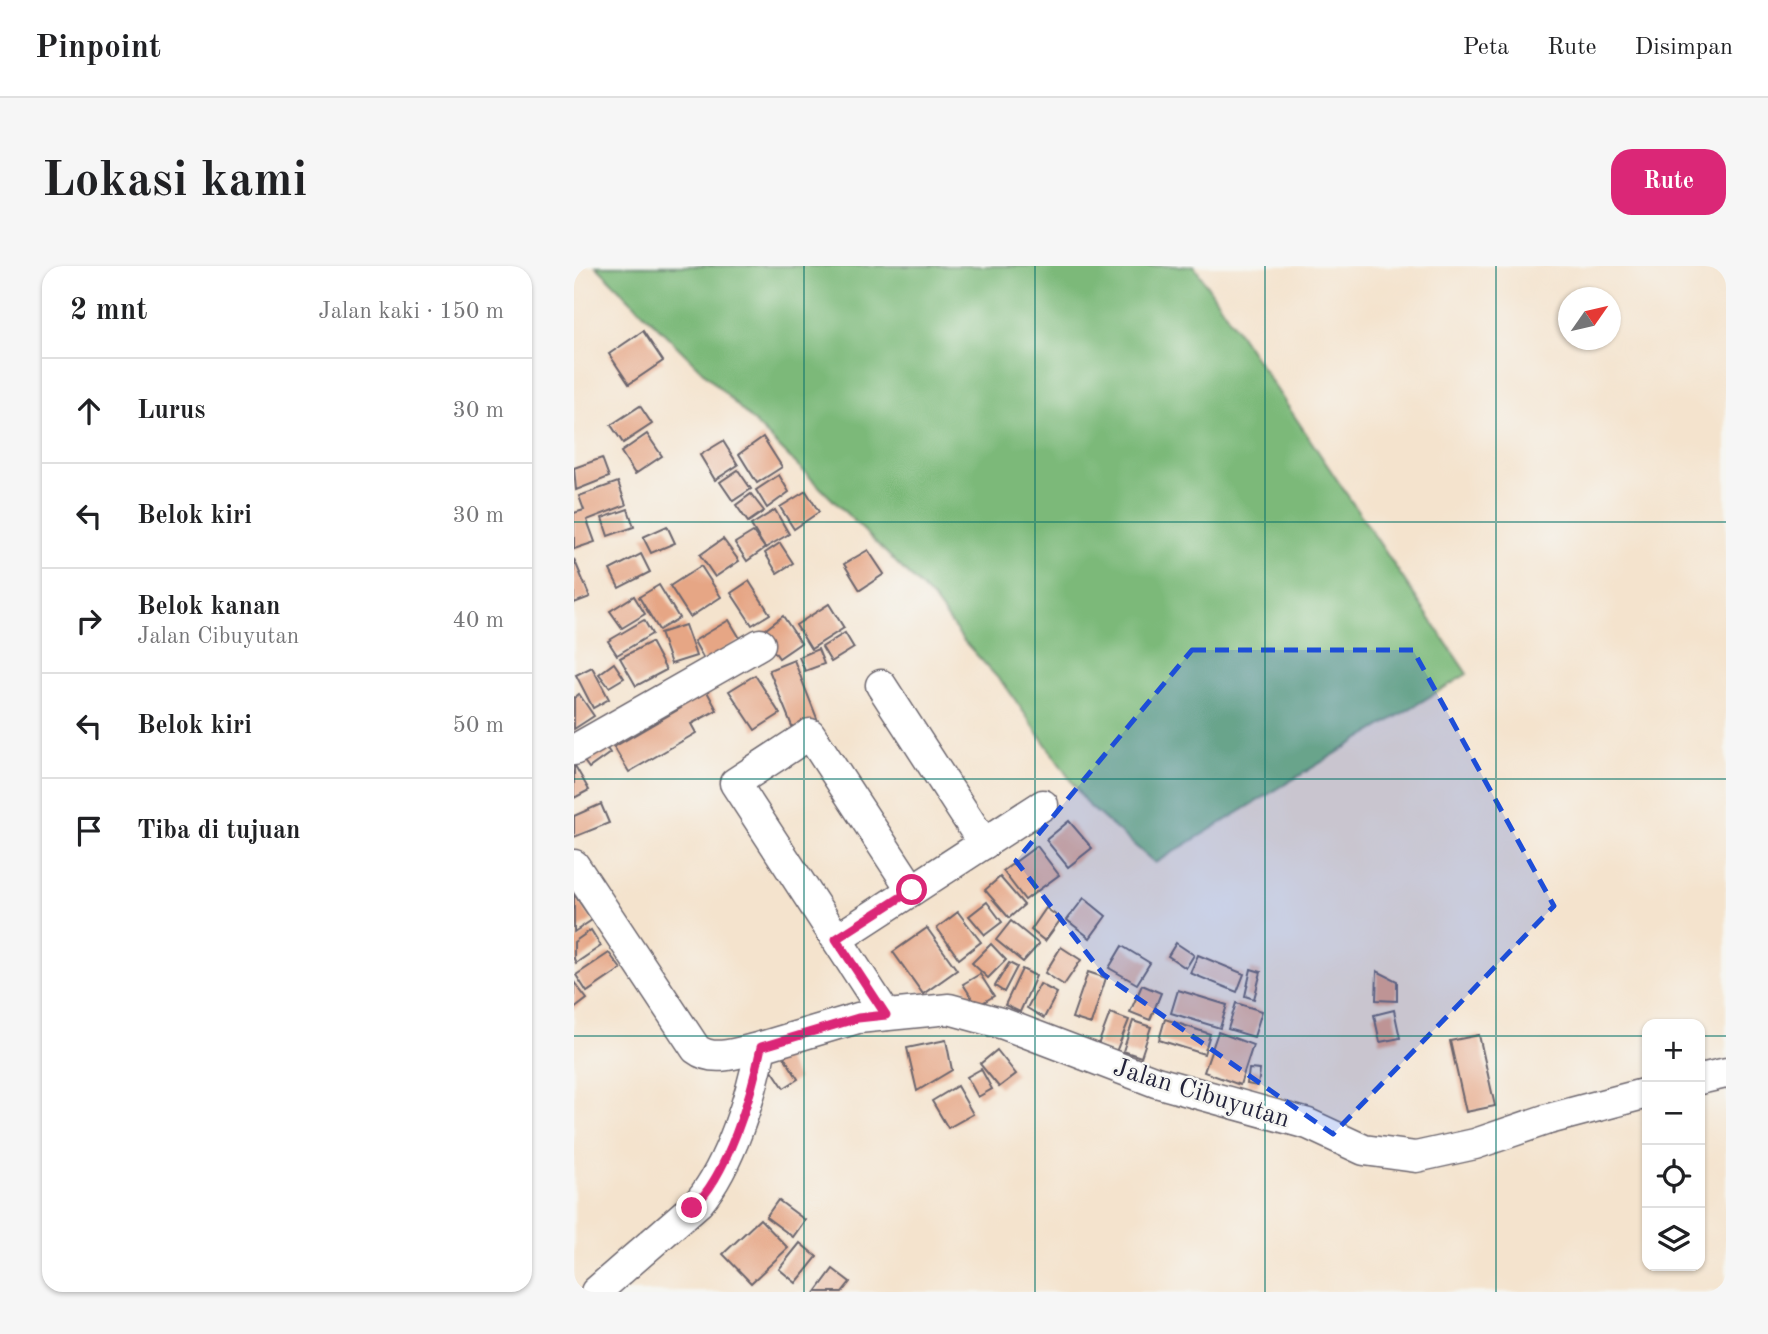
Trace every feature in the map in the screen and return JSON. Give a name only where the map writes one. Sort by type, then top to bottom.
[{"type":"street","points":[[574,750],[760,644]]},
{"type":"street","points":[[881,685],[984,844]]},
{"type":"street","points":[[886,1015],[735,783],[810,734],[912,890]]},
{"type":"street","points":[[836,939],[1043,805]]},
{"type":"street","name":"Jalan Cibuyutan","points":[[574,865],[696,1049],[712,1057],[759,1058],[858,1018],[949,1009],[1004,1024],[1156,1082],[1308,1124],[1364,1150],[1416,1157],[1475,1144],[1545,1120],[1642,1094]]},
{"type":"street","points":[[596,1292],[670,1229],[708,1191],[722,1167],[759,1058]]},
{"type":"street","points":[[1705,1078],[1726,1073]]},
{"type":"highlighted area","points":[[1192,650],[1413,650],[1554,906],[1333,1134],[1103,974],[1016,861]]},
{"type":"green space","points":[[596,266],[1194,266],[1467,674],[1155,863],[1087,804],[1007,688],[964,641],[934,600]]},
{"type":"building","points":[[643,331],[663,361],[629,384],[609,354]]},
{"type":"building","points":[[640,406],[652,424],[623,443],[611,425]]},
{"type":"building","points":[[647,434],[662,456],[635,474],[621,452]]},
{"type":"building","points":[[763,437],[782,467],[757,483],[739,454]]},
{"type":"building","points":[[723,441],[738,465],[715,480],[700,455]]},
{"type":"building","points":[[602,458],[609,477],[576,490],[574,468]]},
{"type":"building","points":[[738,470],[751,489],[733,501],[720,482]]},
{"type":"building","points":[[779,475],[789,492],[767,508],[756,490]]},
{"type":"building","points":[[618,482],[626,505],[587,520],[595,542],[574,549],[574,513],[584,510],[579,496]]},
{"type":"building","points":[[806,491],[819,512],[794,529],[780,507]]},
{"type":"building","points":[[751,494],[764,511],[748,522],[736,505]]},
{"type":"building","points":[[628,509],[634,527],[608,536],[602,518]]},
{"type":"building","points":[[775,510],[789,534],[765,548],[751,525]]},
{"type":"building","points":[[667,526],[675,543],[651,553],[643,537]]},
{"type":"building","points":[[753,532],[765,548],[747,561],[735,543]]},
{"type":"building","points":[[723,539],[739,561],[715,577],[700,555]]},
{"type":"building","points":[[780,543],[793,563],[777,573],[765,553]]},
{"type":"building","points":[[868,550],[884,574],[860,590],[844,564]]},
{"type":"building","points":[[641,554],[650,572],[619,588],[610,570]]},
{"type":"building","points":[[574,559],[590,597],[574,603]]},
{"type":"building","points":[[701,566],[721,597],[690,617],[670,586]]},
{"type":"building","points":[[749,581],[770,614],[752,625],[731,593]]},
{"type":"building","points":[[659,585],[679,618],[659,630],[639,597]]},
{"type":"building","points":[[634,596],[645,614],[622,628],[610,611]]},
{"type":"building","points":[[829,604],[844,628],[811,649],[796,625]]},
{"type":"building","points":[[783,616],[801,643],[779,658],[761,633]]},
{"type":"building","points":[[644,620],[652,634],[617,655],[608,641]]},
{"type":"building","points":[[729,620],[741,640],[705,661],[694,641]]},
{"type":"building","points":[[685,625],[696,656],[671,664],[660,633]]},
{"type":"building","points":[[845,633],[854,648],[831,662],[822,647]]},
{"type":"building","points":[[651,642],[666,670],[636,686],[620,658]]},
{"type":"building","points":[[818,649],[824,664],[805,671],[799,657]]},
{"type":"building","points":[[794,660],[818,721],[794,731],[769,670]]},
{"type":"building","points":[[614,663],[624,678],[609,687],[599,674]]},
{"type":"building","points":[[592,667],[609,699],[593,708],[576,675]]},
{"type":"building","points":[[755,675],[780,714],[755,730],[729,691]]},
{"type":"building","points":[[704,686],[717,710],[691,724],[696,733],[629,772],[614,747],[681,708],[676,701]]},
{"type":"building","points":[[579,694],[594,716],[574,729],[574,698]]},
{"type":"building","points":[[602,741],[610,753],[589,768],[581,757]]},
{"type":"building","points":[[574,764],[589,790],[574,798]]},
{"type":"building","points":[[601,804],[609,823],[574,837],[574,816]]},
{"type":"building","points":[[1069,821],[1092,848],[1068,867],[1046,840]]},
{"type":"building","points":[[1037,846],[1059,875],[1025,900],[1003,871]]},
{"type":"building","points":[[1000,877],[1024,905],[1009,918],[985,890]]},
{"type":"building","points":[[574,894],[592,920],[574,932]]},
{"type":"building","points":[[1084,898],[1106,916],[1090,938],[1067,920]]},
{"type":"building","points":[[987,902],[1002,922],[985,935],[969,916]]},
{"type":"building","points":[[1046,908],[1061,919],[1045,941],[1031,930]]},
{"type":"building","points":[[958,912],[981,942],[959,959],[937,928]]},
{"type":"building","points":[[1011,921],[1039,944],[1023,962],[996,940]]},
{"type":"building","points":[[927,928],[957,970],[923,994],[893,952]]},
{"type":"building","points":[[591,930],[601,946],[576,963],[574,942]]},
{"type":"building","points":[[1176,943],[1194,955],[1186,968],[1168,956]]},
{"type":"building","points":[[991,944],[1006,960],[988,978],[972,963]]},
{"type":"building","points":[[1122,946],[1150,963],[1137,984],[1109,968]]},
{"type":"building","points":[[1061,947],[1081,960],[1064,985],[1045,973]]},
{"type":"building","points":[[609,953],[621,969],[587,992],[576,975]]},
{"type":"building","points":[[1198,955],[1244,974],[1237,992],[1190,973]]},
{"type":"building","points":[[1009,963],[1017,967],[1004,992],[995,986]]},
{"type":"building","points":[[1022,969],[1036,976],[1020,1012],[1005,1005]]},
{"type":"building","points":[[1251,969],[1261,972],[1254,999],[1245,996]]},
{"type":"building","points":[[1377,971],[1397,981],[1397,1001],[1376,1000]]},
{"type":"building","points":[[1088,972],[1106,978],[1091,1024],[1072,1018]]},
{"type":"building","points":[[980,974],[994,996],[977,1006],[963,984]]},
{"type":"building","points":[[574,982],[587,999],[574,1009]]},
{"type":"building","points":[[1040,984],[1057,993],[1044,1018],[1027,1008]]},
{"type":"building","points":[[1142,985],[1161,993],[1150,1020],[1130,1012]]},
{"type":"building","points":[[1178,990],[1227,1005],[1220,1028],[1171,1013]]},
{"type":"building","points":[[1236,1003],[1262,1011],[1254,1037],[1228,1029]]},
{"type":"building","points":[[1394,1010],[1400,1038],[1380,1042],[1374,1015]]},
{"type":"building","points":[[1110,1013],[1129,1020],[1116,1052],[1098,1045]]},
{"type":"building","points":[[1165,1019],[1210,1034],[1204,1054],[1159,1040]]},
{"type":"building","points":[[1133,1021],[1151,1027],[1141,1057],[1123,1051]]},
{"type":"building","points":[[1218,1032],[1253,1045],[1240,1085],[1204,1072]]},
{"type":"building","points":[[1479,1035],[1495,1106],[1466,1112],[1450,1041]]},
{"type":"building","points":[[946,1040],[952,1070],[917,1091],[907,1048]]},
{"type":"building","points":[[997,1050],[1016,1074],[999,1087],[980,1064]]},
{"type":"building","points":[[781,1052],[798,1079],[784,1088],[766,1061]]},
{"type":"building","points":[[981,1069],[992,1089],[978,1097],[967,1077]]},
{"type":"building","points":[[1249,1069],[1260,1070],[1258,1086],[1247,1084]]},
{"type":"building","points":[[957,1086],[973,1114],[948,1128],[932,1101]]},
{"type":"building","points":[[778,1200],[805,1220],[793,1237],[766,1217]]},
{"type":"building","points":[[760,1219],[788,1248],[751,1283],[723,1254]]},
{"type":"building","points":[[800,1243],[817,1257],[796,1283],[779,1269]]},
{"type":"building","points":[[833,1269],[850,1282],[842,1292],[816,1292]]},
{"type":"route","points":[[692,1208],[713,1184],[722,1167],[741,1116],[761,1047],[858,1018],[886,1015],[836,939],[912,890]]}]
